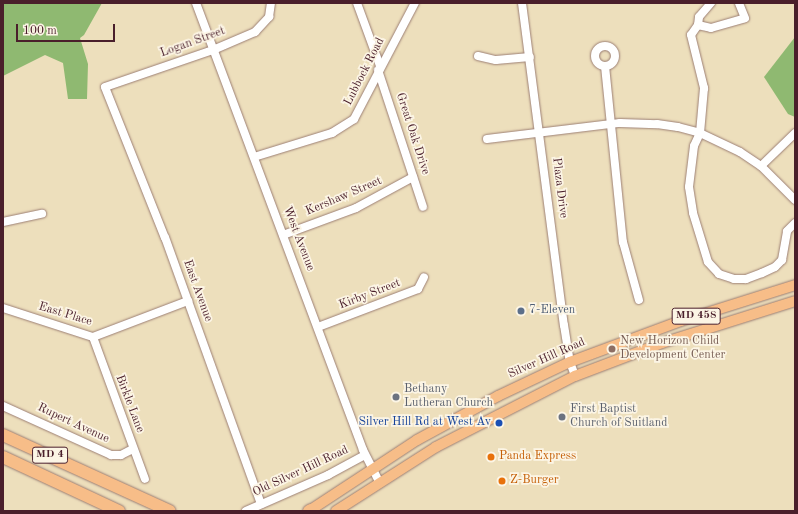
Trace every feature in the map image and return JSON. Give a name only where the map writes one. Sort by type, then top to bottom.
[{"type":"highway","name":"MD 4","points":[[3,435],[170,511]]},
{"type":"highway","name":"MD 4","points":[[3,457],[119,511]]},
{"type":"main road","name":"Silver Hill Road","points":[[310,511],[372,468],[461,415],[570,362],[674,323],[795,285]]},
{"type":"main road","name":"MD 458","points":[[336,511],[379,482],[484,420],[575,376],[662,343],[795,301]]},
{"type":"street","name":"West Avenue","points":[[196,3],[365,455],[379,482]]},
{"type":"street","name":"Logan Street","points":[[106,87],[213,50],[261,26],[270,17],[271,3]]},
{"type":"street","name":"Great Oak Drive","points":[[357,3],[379,68],[422,207]]},
{"type":"street","name":"Lubbock Road","points":[[254,157],[332,133],[346,125],[360,110],[379,68],[415,3]]},
{"type":"street","name":"Plaza Drive","points":[[522,3],[570,362],[575,376]]},
{"type":"street","points":[[711,3],[699,16],[698,24],[691,35],[704,82],[700,133],[691,164],[689,195],[704,251],[714,271],[727,278],[740,280],[775,267],[784,256],[787,231],[795,223]]},
{"type":"street","points":[[698,24],[711,28],[745,18],[739,3]]},
{"type":"street","points":[[478,56],[496,60],[530,56]]},
{"type":"street","points":[[605,66],[615,178],[623,242],[640,300]]},
{"type":"street","name":"East Avenue","points":[[106,87],[188,301],[262,504]]},
{"type":"street","points":[[487,139],[610,124],[657,124],[700,133],[740,152],[761,166],[795,200]]},
{"type":"street","points":[[761,166],[795,133]]},
{"type":"street","name":"Kershaw Street","points":[[283,235],[356,208],[413,177]]},
{"type":"street","points":[[3,222],[42,214]]},
{"type":"street","name":"Kirby Street","points":[[318,327],[418,289],[424,277]]},
{"type":"street","name":"East Place","points":[[3,308],[92,337],[188,301]]},
{"type":"street","name":"Birkle Lane","points":[[92,337],[145,479]]},
{"type":"street","name":"Rupert Avenue","points":[[3,406],[111,455],[121,455],[133,449]]},
{"type":"street","name":"Old Silver Hill Road","points":[[246,511],[328,475],[365,455]]},
{"type":"green space","points":[[3,3],[102,3],[84,35],[80,38],[88,64],[87,99],[68,99],[63,63],[45,55],[3,76]]},
{"type":"green space","points":[[795,37],[795,117],[788,114],[764,77]]},
{"type":"place","name":"7-Eleven","points":[[521,311]]},
{"type":"place","name":"New Horizon Child Development Center","points":[[612,349]]},
{"type":"place","name":"Bethany Lutheran Church","points":[[396,397]]},
{"type":"place","name":"First Baptist Church of Suitland","points":[[562,417]]},
{"type":"place","name":"Silver Hill Rd at West Av","points":[[499,423]]},
{"type":"place","name":"Panda Express","points":[[491,457]]},
{"type":"place","name":"Z-Burger","points":[[502,481]]}]
